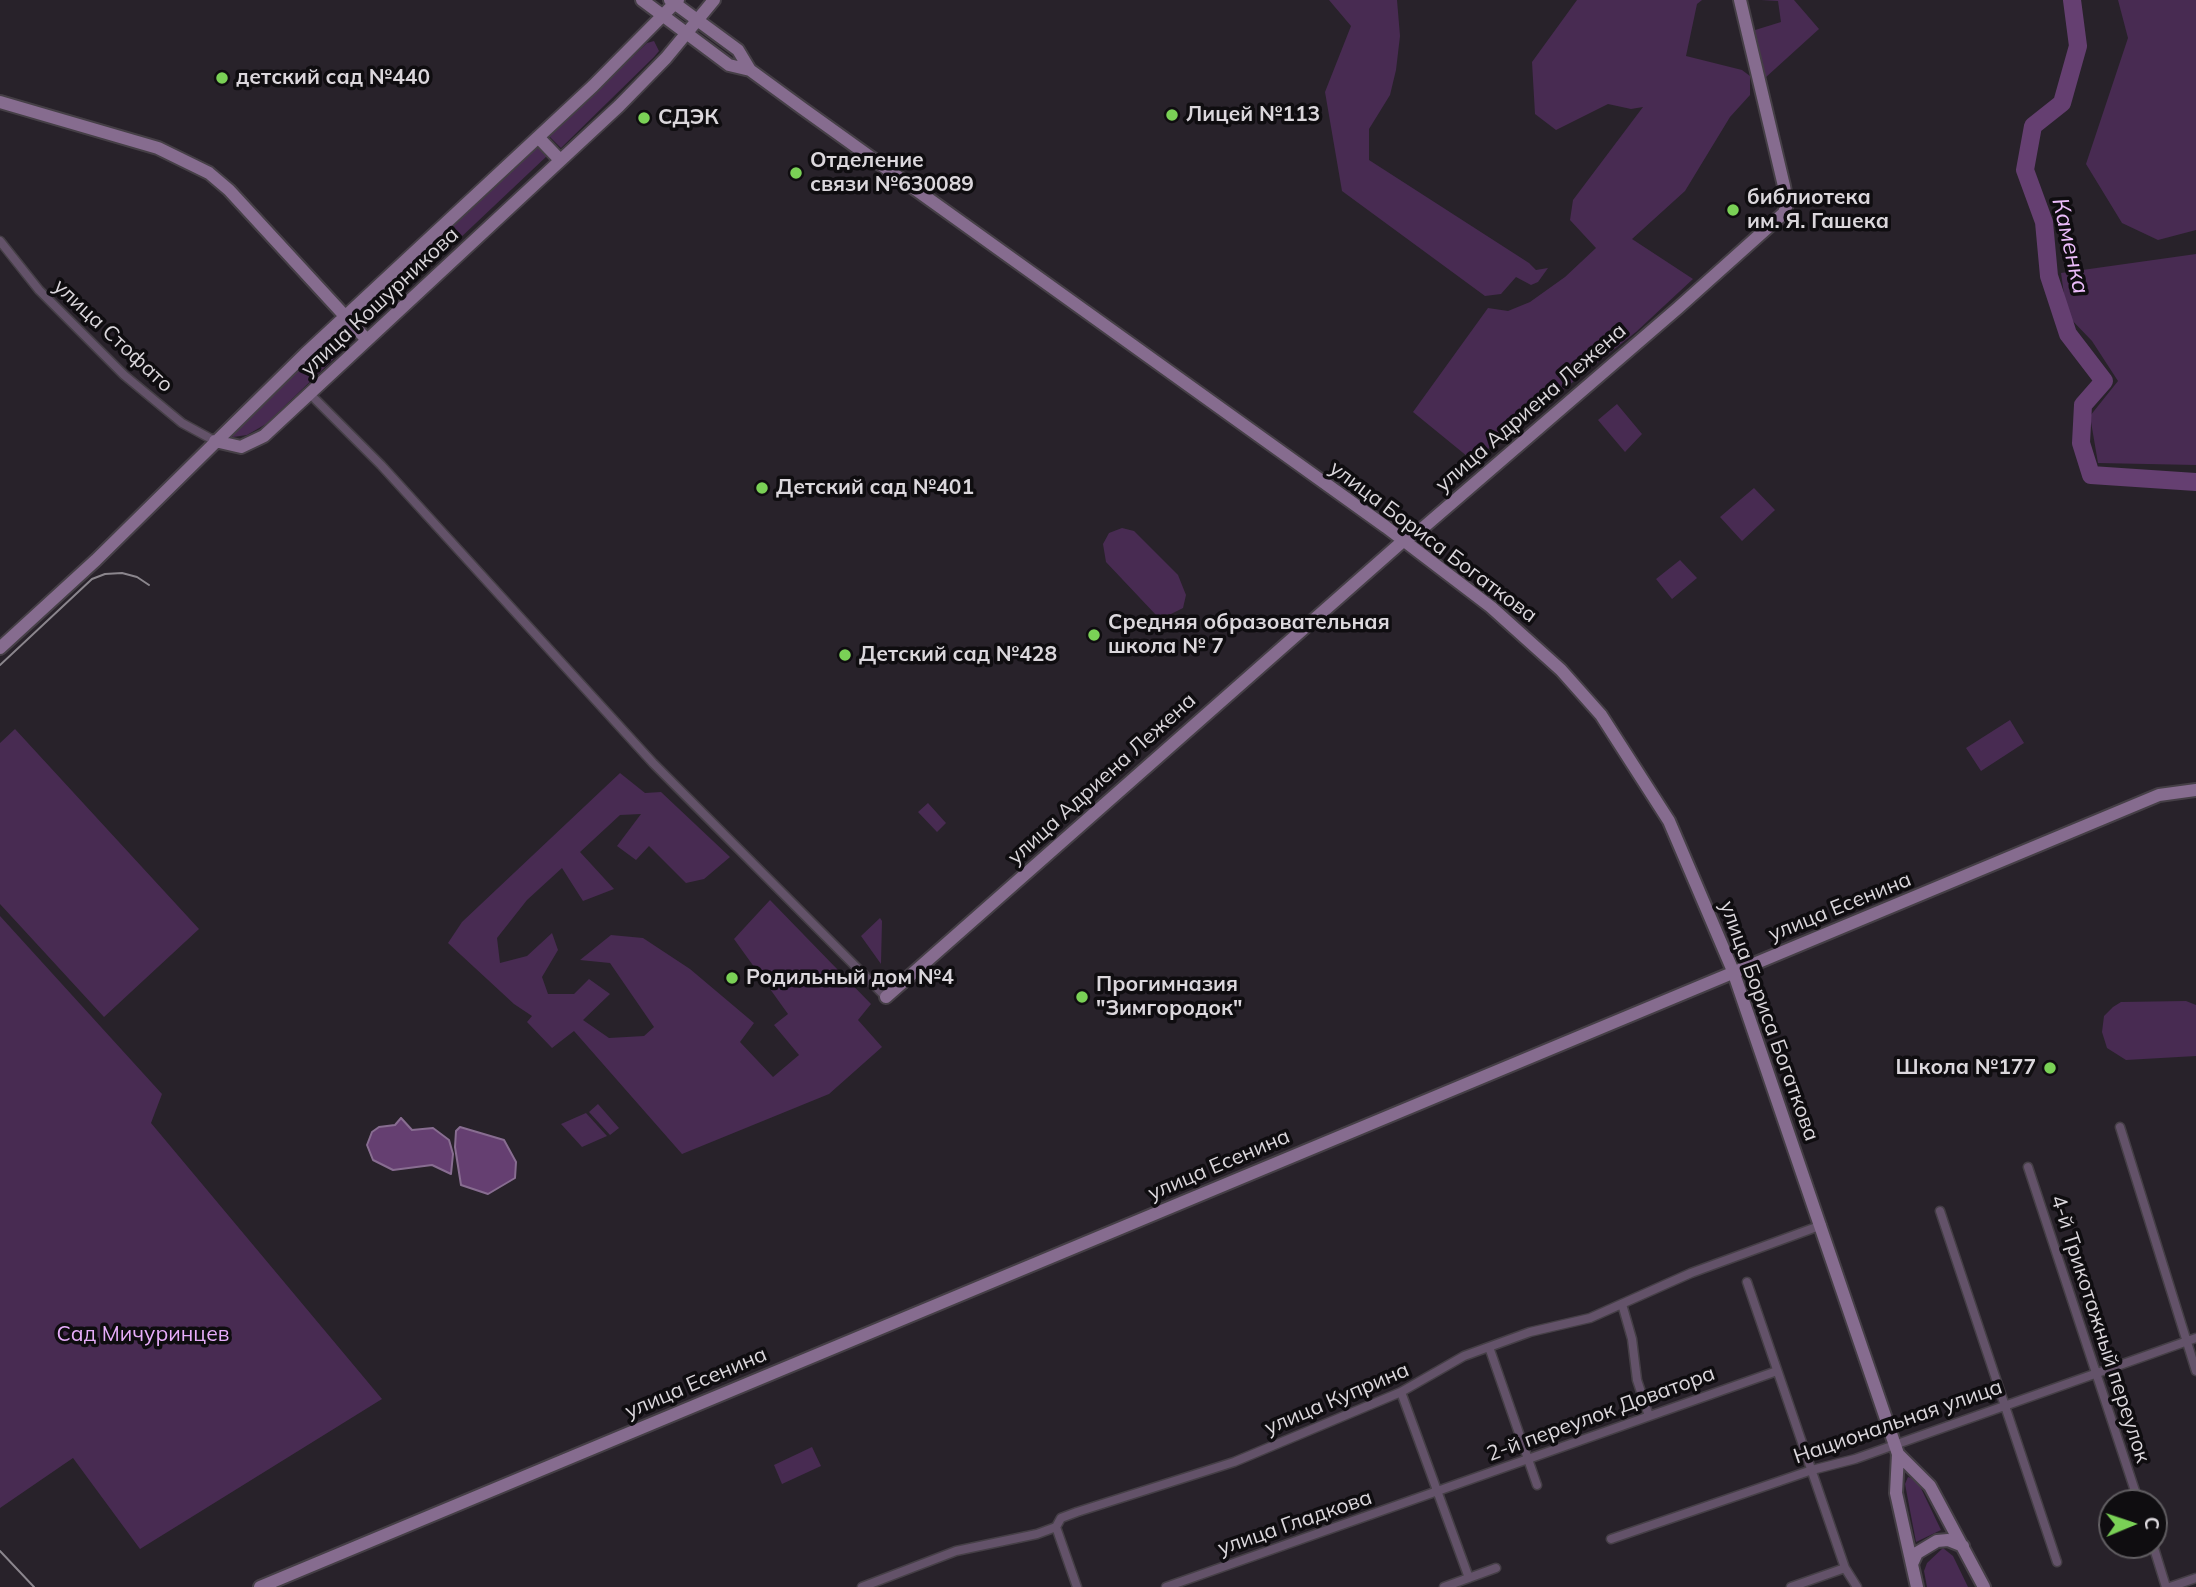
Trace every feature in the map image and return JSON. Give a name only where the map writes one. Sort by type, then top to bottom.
[{"type":"main road","name":"улица Бориса Богаткова","points":[[642,0],[729,65],[750,70],[1403,541],[1522,632],[1601,715],[1669,821],[1733,971],[1822,1225],[1896,1449],[1896,1493],[1917,1587]]},
{"type":"main road","name":"улица Кошурникова","points":[[215,441],[241,447],[253,443],[310,394],[619,106],[686,35],[714,0]]},
{"type":"main road","name":"улица Адриена Лежена","points":[[886,997],[1403,541],[1424,527],[1784,213],[1787,204],[1784,186],[1741,0]]},
{"type":"main road","name":"улица Бориса Богаткова","points":[[674,1],[738,50],[750,70]]},
{"type":"main road","name":"улица Кошурникова","points":[[0,648],[96,560],[344,318],[538,137],[674,1]]},
{"type":"main road","points":[[0,102],[158,148],[209,173],[229,190],[367,340]]},
{"type":"main road","points":[[538,137],[560,160]]},
{"type":"main road","name":"улица Есенина","points":[[260,1587],[1733,971],[2004,862],[2159,795],[2196,790]]},
{"type":"main road","name":"улица Бориса Богаткова","points":[[1896,1449],[1930,1486],[1984,1587]]},
{"type":"main road","points":[[1912,1564],[1917,1553],[1937,1541],[1948,1540],[1963,1546]]},
{"type":"street","name":"улица Стофато","points":[[0,241],[39,290],[124,375],[182,423],[215,441]]},
{"type":"street","points":[[310,394],[381,465],[653,762],[886,997]]},
{"type":"street","points":[[2120,1127],[2196,1371]]},
{"type":"street","name":"4-й Трикотажный переулок","points":[[2028,1167],[2134,1489]]},
{"type":"street","points":[[1940,1211],[2057,1562]]},
{"type":"street","name":"улица Куприна","points":[[862,1587],[956,1551],[1037,1534],[1056,1527],[1061,1518],[1077,1512],[1234,1462],[1401,1392],[1464,1356],[1530,1332],[1590,1318],[1691,1273],[1822,1225]]},
{"type":"street","points":[[1747,1282],[1845,1568],[1857,1587]]},
{"type":"street","points":[[1622,1304],[1632,1339],[1637,1380],[1648,1416]]},
{"type":"street","name":"Национальная улица","points":[[1611,1539],[1812,1470],[1896,1449],[2004,1404],[2196,1338]]},
{"type":"street","points":[[1489,1347],[1537,1485]]},
{"type":"street","name":"2-й переулок Доватора","points":[[1437,1491],[1777,1371]]},
{"type":"street","points":[[1401,1392],[1469,1578]]},
{"type":"street","name":"улица Гладкова","points":[[1166,1587],[1437,1491]]},
{"type":"street","points":[[1056,1527],[1077,1587]]},
{"type":"street","points":[[2157,1559],[2168,1587],[2196,1578]]},
{"type":"street","points":[[1444,1587],[1496,1567]]},
{"type":"street","points":[[1791,1587],[1845,1568]]},
{"type":"green space","points":[[1329,0],[1397,0],[1400,36],[1396,70],[1390,95],[1369,129],[1369,160],[1536,270],[1548,268],[1538,282],[1531,285],[1516,277],[1501,294],[1485,296],[1342,191],[1325,92],[1351,26]]},
{"type":"green space","points":[[1577,0],[1702,0],[1697,4],[1686,56],[1742,70],[1750,76],[1750,95],[1730,117],[1685,191],[1632,239],[1693,279],[1636,332],[1473,461],[1413,412],[1488,308],[1508,311],[1530,302],[1565,277],[1596,248],[1570,220],[1573,200],[1643,107],[1631,109],[1608,104],[1556,130],[1535,114],[1532,62]]},
{"type":"green space","points":[[1761,0],[1794,0],[1819,29],[1765,78],[1752,31],[1781,22],[1778,1]]},
{"type":"green space","points":[[2118,0],[2196,0],[2196,230],[2158,240],[2122,223],[2086,164],[2128,38]]},
{"type":"green space","points":[[654,41],[659,51],[654,57],[561,148],[549,136],[647,43]]},
{"type":"green space","points":[[537,144],[548,155],[367,326],[356,317]]},
{"type":"green space","points":[[2196,254],[2196,465],[2098,463],[2090,416],[2118,381],[2092,341],[2067,315],[2061,273]]},
{"type":"green space","points":[[333,336],[345,348],[266,424],[247,435],[233,437],[233,431]]},
{"type":"green space","points":[[1617,404],[1642,434],[1625,452],[1598,420]]},
{"type":"green space","points":[[1754,488],[1775,510],[1742,541],[1720,517]]},
{"type":"green space","points":[[1122,528],[1134,531],[1178,575],[1186,595],[1183,608],[1171,614],[1156,615],[1106,562],[1103,544],[1109,533]]},
{"type":"green space","points":[[1680,560],[1697,578],[1672,599],[1656,579]]},
{"type":"green space","points":[[2010,720],[2024,743],[1981,771],[1966,748]]},
{"type":"green space","points":[[15,729],[199,929],[104,1017],[0,904],[0,743]]},
{"type":"green space","points":[[620,773],[645,793],[661,792],[730,857],[704,879],[686,883],[649,846],[636,860],[617,846],[641,814],[620,815],[580,852],[614,889],[583,901],[562,868],[527,900],[497,938],[500,963],[527,956],[552,933],[558,950],[542,977],[548,994],[574,994],[589,979],[610,994],[583,1020],[609,1038],[644,1036],[654,1027],[610,963],[580,960],[611,935],[643,938],[690,969],[754,1023],[740,1042],[773,1077],[799,1055],[774,1025],[788,1014],[734,939],[770,900],[871,1004],[858,1020],[882,1047],[829,1094],[682,1154],[574,1031],[552,1048],[527,1022],[532,1016],[514,1004],[448,943],[462,922]]},
{"type":"green space","points":[[928,803],[946,823],[937,832],[918,812]]},
{"type":"green space","name":"Сад Мичуринцев","points":[[0,916],[162,1094],[151,1123],[382,1399],[140,1549],[73,1458],[0,1508]]},
{"type":"green space","points":[[880,918],[882,921],[881,964],[861,936]]},
{"type":"green space","points":[[2186,1001],[2196,1005],[2196,1056],[2126,1060],[2107,1048],[2102,1032],[2104,1016],[2121,1002]]},
{"type":"green space","points":[[598,1104],[619,1128],[610,1135],[589,1112]]},
{"type":"green space","points":[[586,1113],[607,1136],[582,1147],[561,1124]]},
{"type":"green space","points":[[812,1447],[821,1466],[782,1484],[774,1465]]},
{"type":"green space","points":[[1908,1477],[1917,1480],[1941,1530],[1916,1542],[1905,1484]]},
{"type":"green space","points":[[1943,1548],[1953,1556],[1968,1587],[1927,1587],[1924,1571],[1927,1563]]},
{"type":"shaded area","points":[[401,1118],[412,1130],[433,1128],[449,1140],[453,1154],[451,1174],[432,1165],[393,1170],[373,1160],[367,1145],[372,1132],[379,1127],[395,1125]]},
{"type":"shaded area","points":[[460,1127],[504,1140],[516,1162],[515,1178],[488,1194],[461,1185],[455,1147],[456,1131]]},
{"type":"waterway","name":"Каменка","points":[[2072,0],[2078,46],[2062,103],[2033,126],[2025,170],[2044,222],[2049,276],[2068,334],[2104,381],[2083,405],[2081,443],[2091,475],[2196,482]]},
{"type":"tram line","points":[[0,665],[92,579],[105,574],[122,573],[137,577],[149,585]]},
{"type":"tram line","points":[[0,1551],[34,1587]]},
{"type":"place","name":"детский сад №440","points":[[222,78]]},
{"type":"place","name":"Лицей №113","points":[[1172,115]]},
{"type":"place","name":"СДЭК","points":[[644,118]]},
{"type":"place","name":"Отделение связи №630089","points":[[796,173]]},
{"type":"place","name":"библиотека им. Я. Гашека","points":[[1733,210]]},
{"type":"place","name":"Детский сад №401","points":[[762,488]]},
{"type":"place","name":"Средняя образовательная школа № 7","points":[[1094,635]]},
{"type":"place","name":"Детский сад №428","points":[[845,655]]},
{"type":"place","name":"Родильный дом №4","points":[[732,978]]},
{"type":"place","name":"Прогимназия \"Зимгородок\"","points":[[1082,997]]},
{"type":"place","name":"Школа №177","points":[[2050,1068]]}]
